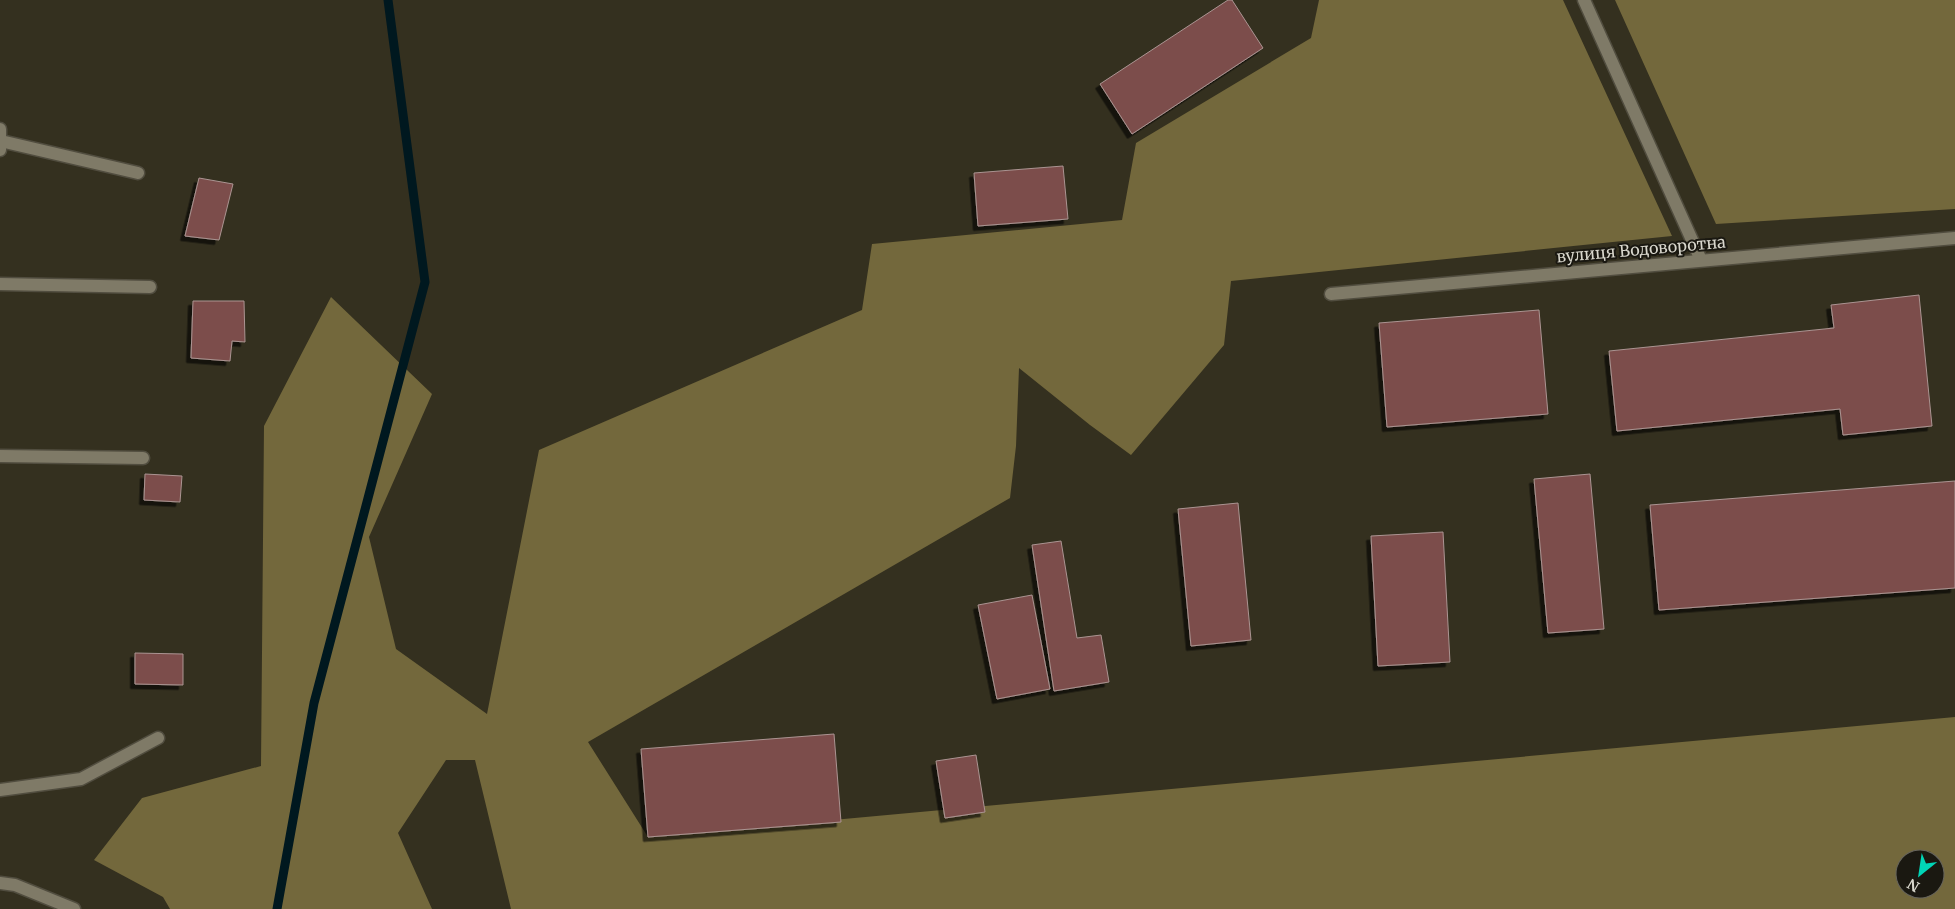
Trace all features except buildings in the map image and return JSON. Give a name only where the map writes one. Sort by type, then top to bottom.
[{"type":"street","points":[[1584,0],[1700,260]]},
{"type":"street","points":[[0,140],[138,173]]},
{"type":"street","name":"вулиця Водоворотна","points":[[1331,294],[1955,238]]},
{"type":"street","points":[[0,284],[150,287]]},
{"type":"street","points":[[0,456],[144,458]]},
{"type":"street","points":[[0,790],[54,785],[81,779],[158,738]]},
{"type":"street","points":[[0,883],[15,886],[74,909]]},
{"type":"shaded area","points":[[1319,0],[1563,0],[1672,236],[1231,281],[1224,345],[1131,455],[1019,368],[1016,446],[1010,498],[588,742],[648,837],[1955,717],[1955,909],[511,909],[475,760],[446,760],[398,833],[432,909],[170,909],[163,897],[94,860],[142,798],[261,766],[264,426],[331,297],[432,394],[369,537],[396,649],[487,714],[539,450],[862,310],[872,244],[1122,220],[1136,143],[1311,38]]},
{"type":"shaded area","points":[[1615,0],[1955,0],[1955,209],[1716,224]]},
{"type":"waterway","points":[[277,909],[314,703],[425,282],[388,0]]}]
